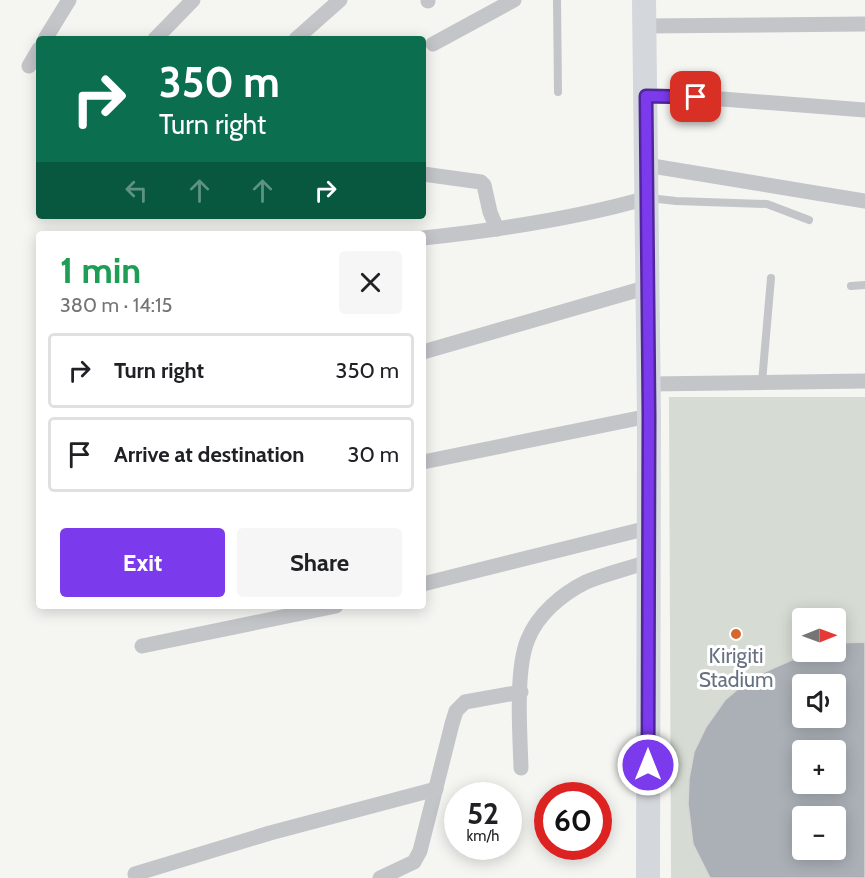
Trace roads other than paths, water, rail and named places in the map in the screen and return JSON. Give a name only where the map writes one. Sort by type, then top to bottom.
[{"type":"main road","points":[[645,0],[649,384],[648,878]]},
{"type":"street","points":[[47,36],[69,0]]},
{"type":"street","points":[[158,36],[193,0]]},
{"type":"street","points":[[299,36],[340,0]]},
{"type":"street","points":[[433,44],[514,0]]},
{"type":"street","points":[[645,26],[865,24]]},
{"type":"street","points":[[29,66],[36,55]]},
{"type":"street","points":[[646,96],[696,97],[865,110]]},
{"type":"street","points":[[646,165],[865,201]]},
{"type":"street","points":[[426,174],[481,182],[484,185],[490,212],[497,228]]},
{"type":"street","points":[[426,238],[611,208],[647,198]]},
{"type":"street","points":[[426,351],[648,287]]},
{"type":"street","points":[[649,384],[865,381]]},
{"type":"street","points":[[426,461],[649,416]]},
{"type":"street","points":[[426,583],[648,528]]},
{"type":"street","points":[[521,768],[521,692],[527,641],[535,626],[546,610],[565,594],[586,582],[647,562]]},
{"type":"street","points":[[142,646],[321,609]]},
{"type":"street","points":[[380,878],[414,862],[424,841],[452,724],[459,706],[465,702],[521,692]]},
{"type":"street","points":[[135,874],[270,833],[436,789]]},
{"type":"lane","points":[[557,0],[558,92]]},
{"type":"lane","points":[[647,198],[766,204],[809,220]]},
{"type":"lane","points":[[762,382],[771,278]]},
{"type":"lane","points":[[851,286],[865,285]]},
{"type":"place","name":"Kirigiti Stadium","points":[[736,634]]}]
